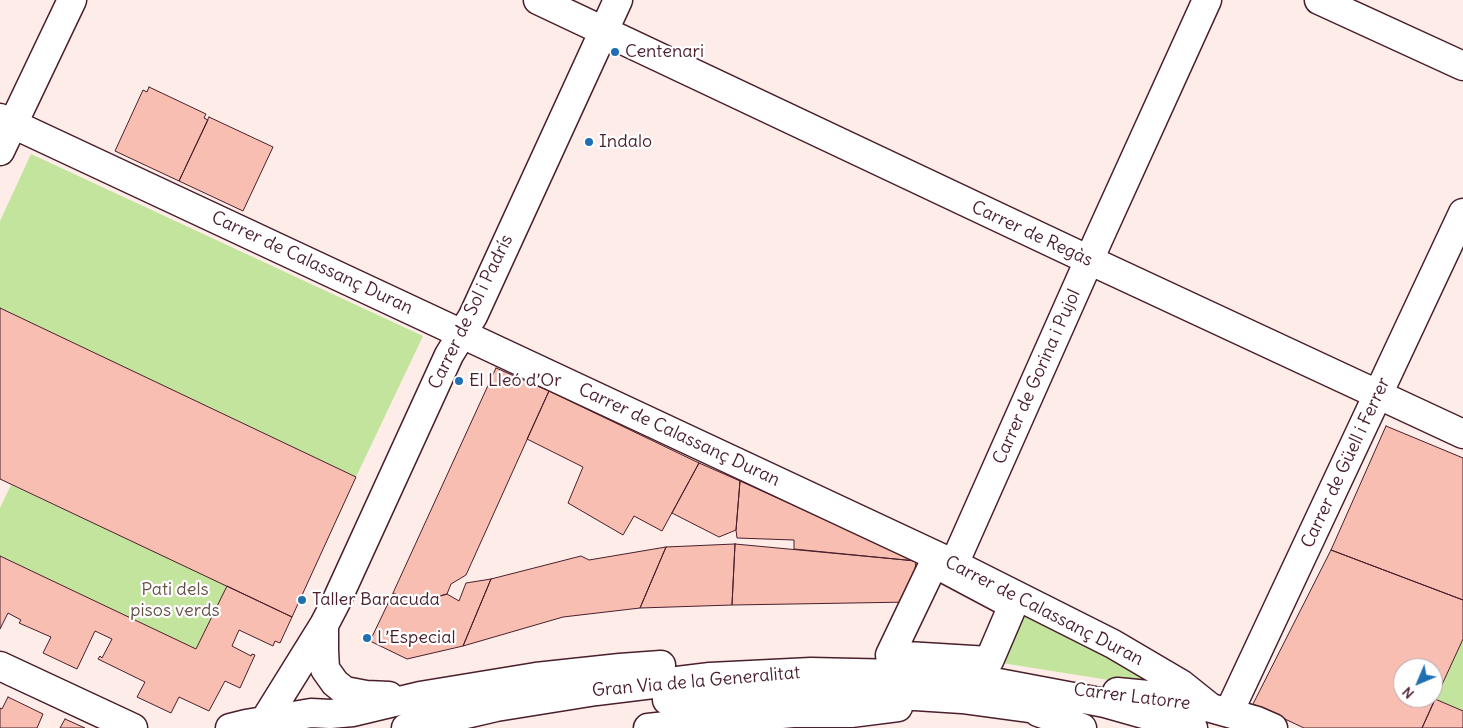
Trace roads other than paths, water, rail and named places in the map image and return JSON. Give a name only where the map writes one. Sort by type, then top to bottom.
[{"type":"street","points":[[0,151],[6,121],[72,0]]},
{"type":"street","name":"Carrer de Regàs","points":[[538,0],[1463,434]]},
{"type":"street","name":"Carrer de Sol i Padrís","points":[[262,724],[324,625],[336,602],[449,355],[473,316],[618,0]]},
{"type":"street","name":"Carrer de Gorina i Pujol","points":[[944,564],[1013,605],[989,661],[890,655],[944,564],[1089,260],[1207,0]]},
{"type":"street","points":[[1319,0],[1463,66]]},
{"type":"street","name":"Carrer de Calassanç Duran","points":[[6,121],[461,334],[1113,644],[1181,684],[1220,710]]},
{"type":"street","name":"Carrer de Güell i Ferrer","points":[[1220,710],[1378,395],[1463,213]]},
{"type":"street","name":"Carrer de Sol i Padrís","points":[[324,625],[326,669],[335,683],[345,691],[385,696],[420,696]]},
{"type":"street","points":[[230,728],[262,724],[311,713],[352,712],[420,696],[536,677],[620,668],[756,659],[876,674]]},
{"type":"street","points":[[0,666],[133,728]]},
{"type":"street","name":"Gran Via de la Generalitat","points":[[406,728],[496,707],[596,690],[710,677],[811,672],[936,676],[988,681],[1105,703],[1193,728]]},
{"type":"street","name":"Carrer Latorre","points":[[988,681],[1148,695],[1220,710],[1273,728]]},
{"type":"street","name":"Gran Via de la Generalitat","points":[[489,728],[645,702],[783,691],[853,692],[952,700],[962,699],[1069,714],[1135,728]]},
{"type":"street","points":[[648,728],[793,713],[851,713],[952,700]]},
{"type":"street","points":[[887,728],[893,720],[952,700]]},
{"type":"street","points":[[1022,707],[1082,728]]},
{"type":"place","name":"Centenari","points":[[615,52]]},
{"type":"place","name":"Indalo","points":[[589,142]]},
{"type":"place","name":"El Lleó d’Or","points":[[459,381]]},
{"type":"place","name":"Taller Baracuda","points":[[302,600]]},
{"type":"place","name":"L’Especial","points":[[367,638]]},
{"type":"park label","name":"Pati dels pisos verds","points":[[175,600]]}]
